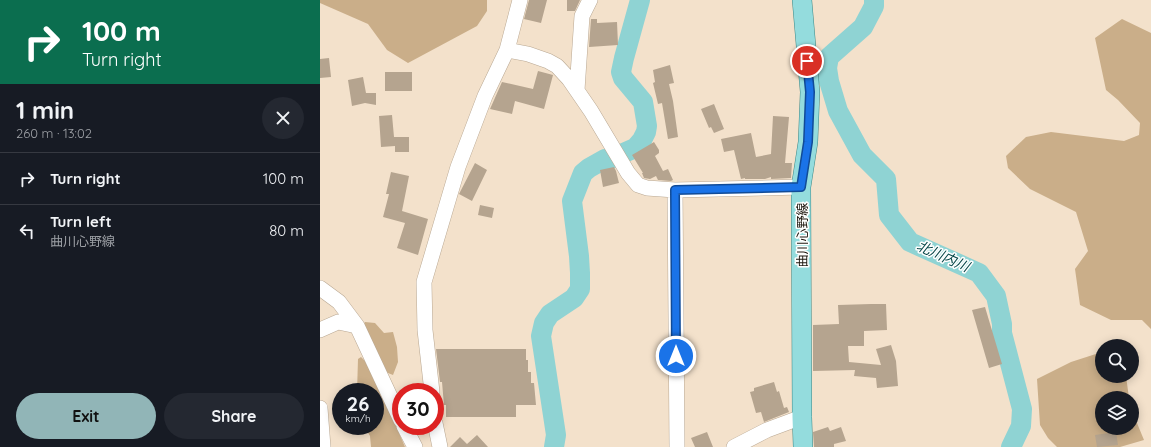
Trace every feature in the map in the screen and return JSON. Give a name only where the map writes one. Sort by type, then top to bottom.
[{"type":"main road","name":"曲川心野線","points":[[802,0],[810,92],[808,142],[801,187],[802,416],[804,447]]},
{"type":"street","points":[[431,383],[425,330],[424,282],[458,167],[485,96],[507,50],[520,0]]},
{"type":"street","points":[[577,90],[582,16],[590,0]]},
{"type":"street","points":[[507,50],[528,54],[557,66],[569,79],[591,110],[628,173],[638,185],[647,188],[675,190],[801,187]]},
{"type":"street","points":[[675,190],[677,447]]},
{"type":"street","points":[[320,288],[339,302],[357,326],[392,401]]},
{"type":"street","points":[[320,330],[338,322],[357,326]]},
{"type":"street","points":[[320,408],[323,447]]},
{"type":"street","points":[[734,447],[767,430],[802,416]]},
{"type":"street","points":[[409,435],[415,447]]},
{"type":"street","points":[[438,435],[440,447]]},
{"type":"shaded area","points":[[320,0],[487,0],[487,11],[477,26],[408,63],[387,50],[368,24],[320,3]]},
{"type":"shaded area","points":[[1122,19],[1151,33],[1151,329],[1142,320],[1111,320],[1080,305],[1075,269],[1088,251],[1076,212],[1030,189],[1008,168],[1006,156],[1026,137],[1051,132],[1124,141],[1139,135],[1140,123],[1106,90],[1095,38]]},
{"type":"shaded area","points":[[365,322],[375,323],[384,333],[393,332],[397,347],[398,362],[393,375],[381,368],[362,327]]},
{"type":"shaded area","points":[[1095,354],[1095,383],[1127,383],[1128,391],[1095,391],[1095,435],[1139,435],[1139,428],[1144,440],[1120,447],[1057,447],[1048,438],[1040,425],[1037,379],[1071,362]]},
{"type":"shaded area","points":[[361,357],[365,361],[376,383],[357,383],[358,359]]},
{"type":"shaded area","points":[[384,400],[392,417],[392,435],[400,435],[405,447],[371,447],[370,436],[384,435]]},
{"type":"building","points":[[529,0],[547,0],[541,23],[524,19]]},
{"type":"building","points":[[567,0],[580,0],[575,11],[567,11]]},
{"type":"building","points":[[591,19],[597,19],[597,23],[617,22],[618,45],[589,47]]},
{"type":"building","points":[[329,58],[331,77],[320,78],[320,59]]},
{"type":"building","points":[[670,65],[674,83],[669,84],[678,137],[668,139],[662,103],[658,104],[653,83],[655,82],[653,70]]},
{"type":"building","points":[[538,71],[553,75],[544,109],[515,101],[512,114],[490,109],[502,82],[533,89]]},
{"type":"building","points":[[385,72],[412,72],[412,91],[385,91]]},
{"type":"building","points":[[363,77],[366,93],[376,93],[376,105],[365,103],[352,106],[348,80]]},
{"type":"building","points":[[714,104],[724,129],[714,133],[711,127],[709,128],[701,109]]},
{"type":"building","points":[[392,115],[394,137],[409,137],[409,152],[395,152],[395,146],[381,147],[379,116]]},
{"type":"building","points":[[773,116],[789,117],[785,163],[792,163],[791,178],[771,179],[771,177],[765,179],[741,179],[734,150],[724,152],[721,139],[751,133],[756,157],[771,154]]},
{"type":"building","points":[[654,142],[659,150],[659,153],[655,156],[663,171],[668,169],[673,180],[671,181],[658,180],[656,176],[650,179],[644,178],[643,173],[632,155]]},
{"type":"building","points":[[475,163],[487,170],[472,201],[459,194]]},
{"type":"building","points":[[614,167],[619,183],[603,187],[600,170]]},
{"type":"building","points":[[391,172],[409,176],[402,211],[428,219],[418,255],[397,248],[405,223],[383,217],[389,194],[386,194]]},
{"type":"building","points":[[480,205],[494,208],[492,218],[478,215]]},
{"type":"building","points":[[886,304],[887,330],[864,331],[864,346],[848,346],[849,362],[881,365],[876,349],[891,345],[896,361],[898,386],[877,388],[876,378],[854,376],[855,370],[813,371],[813,325],[839,324],[838,305]]},
{"type":"building","points":[[985,307],[1002,364],[989,368],[972,310]]},
{"type":"building","points":[[436,349],[526,349],[528,372],[531,372],[531,383],[534,383],[536,405],[516,405],[516,417],[446,417],[446,405],[444,405],[444,383],[440,382]]},
{"type":"building","points":[[774,382],[777,392],[779,391],[784,408],[787,407],[789,412],[764,422],[761,412],[756,413],[750,392],[754,391],[754,388]]},
{"type":"building","points":[[828,427],[830,431],[841,427],[846,441],[834,444],[834,447],[814,447],[813,432]]},
{"type":"building","points":[[707,432],[713,447],[695,447],[691,438]]},
{"type":"building","points":[[477,435],[488,447],[450,447],[460,437],[467,444]]},
{"type":"building","points":[[1095,435],[1116,435],[1118,445],[1097,447]]},
{"type":"waterway","points":[[554,447],[556,435],[541,336],[544,323],[550,314],[574,298],[580,289],[579,256],[572,201],[583,173],[605,159],[610,159],[635,148],[642,140],[646,132],[647,126],[643,102],[623,78],[621,72],[640,0]]},
{"type":"waterway","name":"北川内川","points":[[874,0],[874,6],[863,27],[829,57],[827,68],[829,81],[838,111],[862,155],[886,179],[889,215],[910,242],[979,273],[996,296],[1002,324],[1002,333],[1022,409],[1021,426],[1011,447]]},
{"type":"route","points":[[676,356],[675,190],[801,187],[808,142],[810,92],[807,61]]}]
